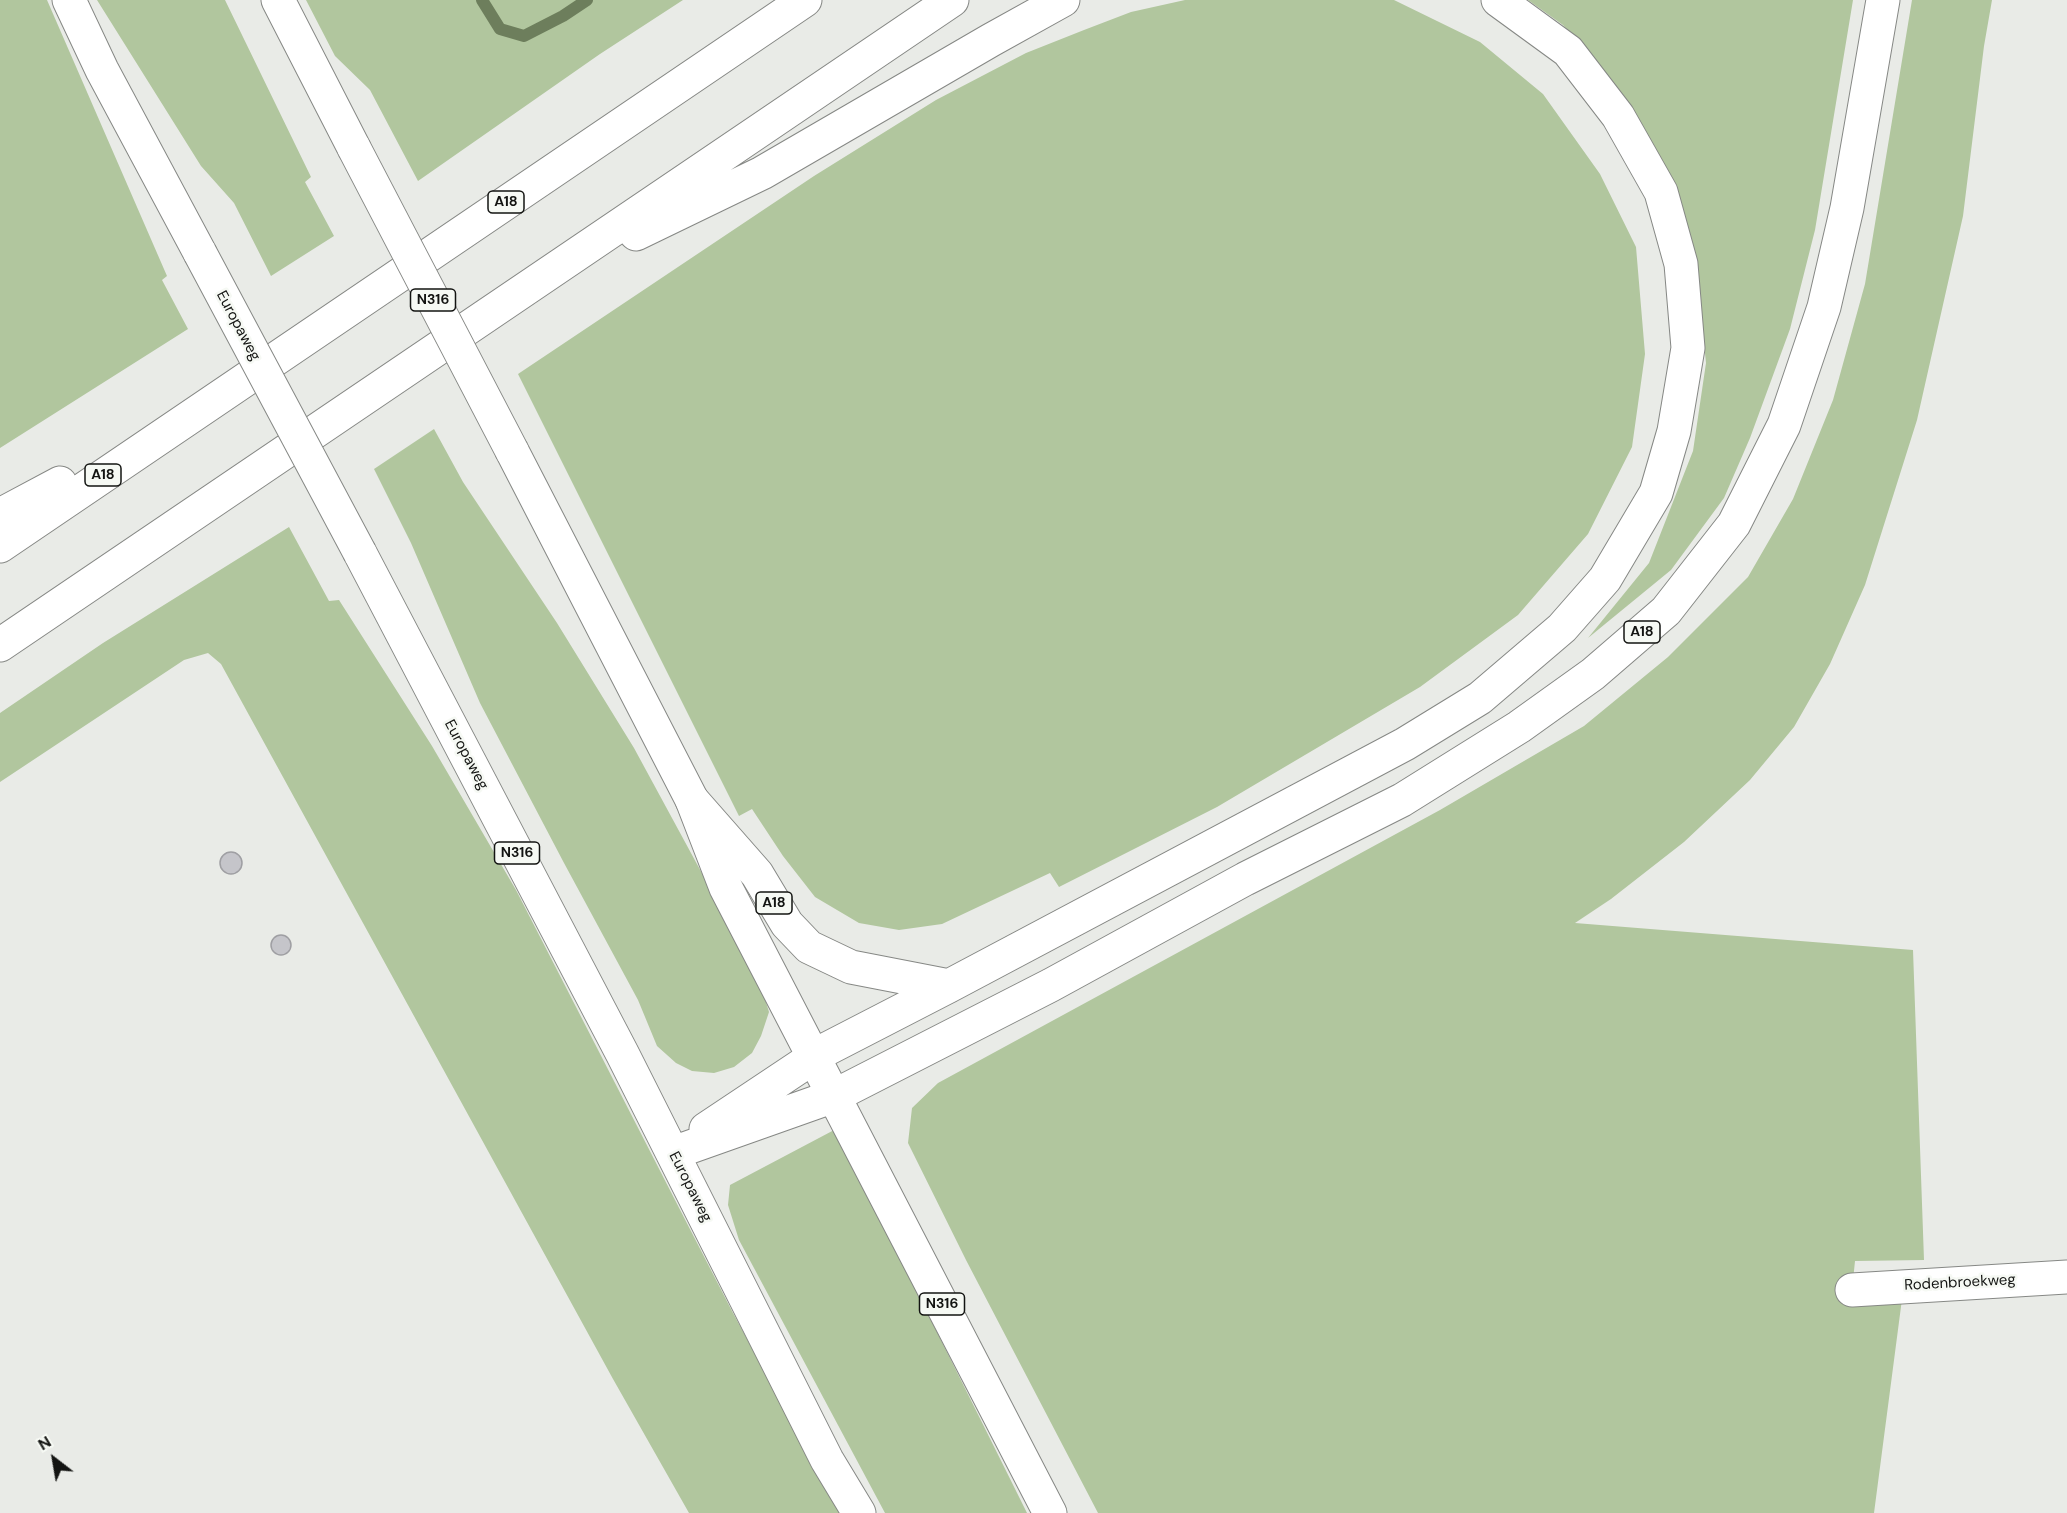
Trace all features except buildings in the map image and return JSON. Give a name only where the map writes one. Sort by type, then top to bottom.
[{"type":"main road","name":"Europaweg","points":[[69,0],[102,70],[360,553],[673,1153],[827,1460],[858,1513]]},
{"type":"main road","name":"N316","points":[[278,0],[692,800],[726,888],[1050,1513]]},
{"type":"main road","name":"A18","points":[[0,546],[805,0]]},
{"type":"main road","points":[[0,645],[952,0]]},
{"type":"main road","points":[[530,286],[762,173],[1063,0]]},
{"type":"main road","points":[[673,1153],[814,1056],[1405,744],[1480,698],[1562,628],[1605,579],[1656,493],[1674,431],[1688,348],[1681,264],[1660,192],[1618,116],[1568,51],[1498,0]]},
{"type":"main road","name":"A18","points":[[673,1153],[834,1096],[1051,985],[1245,879],[1402,800],[1528,721],[1593,674],[1666,611],[1734,524],[1784,425],[1824,307],[1846,208],[1883,0]]},
{"type":"main road","name":"A18","points":[[0,515],[207,404]]},
{"type":"main road","name":"A18","points":[[692,800],[757,874],[787,924],[809,947],[851,967],[949,986]]},
{"type":"main road","name":"Rodenbroekweg","points":[[1852,1290],[2067,1277]]},
{"type":"green space","points":[[0,0],[47,0],[167,276],[162,280],[188,329],[0,448]]},
{"type":"green space","points":[[97,0],[225,0],[311,177],[305,182],[334,236],[271,276],[234,203],[201,166]]},
{"type":"green space","points":[[306,0],[683,0],[600,54],[418,181],[370,90],[335,56]]},
{"type":"green space","points":[[1185,0],[1394,0],[1480,42],[1543,94],[1600,174],[1636,247],[1645,354],[1632,447],[1588,534],[1518,615],[1420,687],[1217,807],[1059,887],[1050,873],[942,924],[899,930],[859,923],[815,897],[783,856],[752,809],[739,816],[518,374],[814,176],[936,100],[1026,53],[1131,12]]},
{"type":"green space","points":[[1528,0],[1853,0],[1815,230],[1790,329],[1750,438],[1724,498],[1671,570],[1588,638],[1649,563],[1693,451],[1706,363],[1698,284],[1610,79],[1563,25]]},
{"type":"green space","points":[[1912,0],[1992,0],[1984,46],[1963,216],[1917,420],[1865,585],[1830,664],[1794,727],[1750,780],[1684,842],[1611,899],[1575,923],[1913,950],[1924,1260],[1855,1261],[1851,1300],[1902,1299],[1874,1513],[1098,1513],[966,1260],[908,1143],[912,1108],[938,1083],[1440,810],[1584,726],[1668,657],[1748,577],[1793,499],[1833,400],[1865,284]]},
{"type":"green space","points":[[434,429],[463,482],[557,623],[634,748],[736,936],[762,989],[769,1012],[761,1036],[752,1053],[734,1067],[714,1073],[692,1071],[676,1063],[657,1046],[638,1000],[480,703],[411,543],[374,469]]},
{"type":"green space","points":[[289,527],[329,601],[339,600],[432,746],[516,890],[733,1313],[841,1513],[689,1513],[613,1379],[221,664],[208,653],[184,660],[0,782],[0,713],[103,643]]},
{"type":"green space","points":[[836,1129],[1027,1513],[885,1513],[739,1240],[728,1205],[730,1185]]},
{"type":"waterway","points":[[482,0],[500,29],[524,36],[563,16],[587,0]]}]
